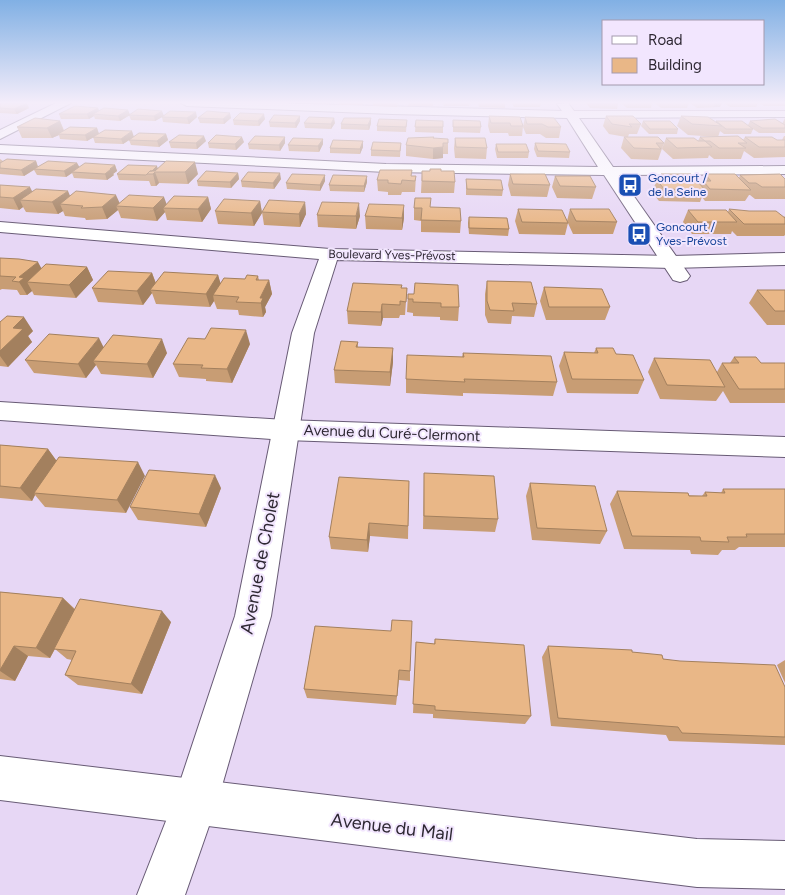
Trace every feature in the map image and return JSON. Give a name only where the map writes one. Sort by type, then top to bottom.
[{"type":"street","points":[[591,145],[676,269]]},
{"type":"street","points":[[0,149],[386,168],[609,171],[785,170]]},
{"type":"street","name":"Boulevard Yves-Prévost","points":[[0,227],[328,260]]},
{"type":"street","name":"Boulevard Yves-Prévost","points":[[0,244],[328,260],[676,269],[785,274]]},
{"type":"street","name":"Boulevard Yves-Prévost","points":[[676,269],[785,259]]},
{"type":"street","name":"Avenue de Cholet","points":[[161,895],[195,803],[253,616],[303,333],[328,260]]},
{"type":"street","name":"Avenue du Curé-Clermont","points":[[0,411],[285,430],[785,447]]},
{"type":"street","name":"Avenue du Mail","points":[[0,778],[696,863],[785,866]]},
{"type":"building","points":[[288,145],[319,145],[318,146]]},
{"type":"building","points":[[331,145],[362,145],[360,149],[330,148]]},
{"type":"building","points":[[372,145],[401,145],[400,151],[371,150]]},
{"type":"building","points":[[406,145],[443,145],[443,147],[433,148]]},
{"type":"building","points":[[456,145],[486,145],[487,148],[456,147]]},
{"type":"building","points":[[496,145],[526,145],[529,152],[498,152]]},
{"type":"building","points":[[536,145],[566,145],[570,152],[538,151]]},
{"type":"building","points":[[631,145],[657,145],[661,149],[634,148]]},
{"type":"building","points":[[673,145],[709,145],[712,147],[677,148]]},
{"type":"building","points":[[715,145],[741,145],[746,148],[719,148]]},
{"type":"building","points":[[756,145],[785,145],[785,147],[759,147]]},
{"type":"building","points":[[7,159],[36,161],[21,170],[0,168],[0,163]]},
{"type":"building","points":[[48,161],[77,163],[64,171],[34,169]]},
{"type":"building","points":[[166,161],[195,162],[185,172],[155,172],[147,174],[150,171],[155,171]]},
{"type":"building","points":[[85,163],[115,165],[105,174],[72,172]]},
{"type":"building","points":[[128,165],[157,166],[146,175],[117,174]]},
{"type":"building","points":[[430,169],[454,171],[455,182],[422,181],[422,171],[430,171]]},
{"type":"building","points":[[380,170],[412,170],[411,176],[416,176],[415,181],[402,180],[401,184],[388,183],[388,180],[377,180]]},
{"type":"building","points":[[206,171],[238,173],[230,182],[197,181]]},
{"type":"building","points":[[248,172],[280,173],[273,183],[241,181]]},
{"type":"building","points":[[292,174],[325,175],[320,185],[286,183]]},
{"type":"building","points":[[510,174],[545,174],[550,185],[513,184]]},
{"type":"building","points":[[661,174],[691,174],[705,190],[664,189],[657,180],[666,180]]},
{"type":"building","points":[[705,174],[735,174],[751,190],[710,189],[703,181],[711,181]]},
{"type":"building","points":[[780,174],[785,179],[785,187],[762,187],[756,183],[749,183],[740,175]]},
{"type":"building","points":[[333,175],[367,176],[364,186],[329,185]]},
{"type":"building","points":[[555,176],[590,176],[596,187],[560,186]]},
{"type":"building","points":[[466,179],[501,180],[503,190],[467,189]]},
{"type":"building","points":[[0,185],[30,187],[13,198],[0,197]]},
{"type":"building","points":[[36,189],[68,191],[52,202],[20,200]]},
{"type":"building","points":[[76,191],[116,195],[102,207],[81,208],[83,206],[60,204]]},
{"type":"building","points":[[129,195],[164,197],[153,208],[116,206]]},
{"type":"building","points":[[174,196],[208,197],[198,209],[163,208]]},
{"type":"building","points":[[415,198],[431,198],[430,207],[460,208],[461,221],[421,220],[422,208],[414,208]]},
{"type":"building","points":[[224,199],[260,201],[251,213],[215,211]]},
{"type":"building","points":[[269,200],[305,202],[299,214],[262,212]]},
{"type":"building","points":[[322,202],[359,203],[356,216],[317,215]]},
{"type":"building","points":[[369,204],[404,205],[402,218],[365,216]]},
{"type":"building","points":[[518,209],[562,210],[568,223],[522,222]]},
{"type":"building","points":[[570,209],[609,209],[617,222],[576,221]]},
{"type":"building","points":[[729,209],[776,211],[785,218],[785,224],[744,224]]},
{"type":"building","points":[[688,210],[726,210],[737,222],[698,222]]},
{"type":"building","points":[[469,217],[507,218],[509,229],[469,228]]},
{"type":"building","points":[[0,258],[38,262],[19,277],[24,278],[19,282],[12,281],[16,277],[0,276]]},
{"type":"building","points":[[46,264],[87,267],[69,285],[27,282]]},
{"type":"building","points":[[108,271],[152,273],[137,291],[92,288]]},
{"type":"building","points":[[164,272],[218,275],[206,294],[150,290]]},
{"type":"building","points":[[247,275],[258,276],[256,280],[269,280],[260,298],[263,298],[261,303],[236,302],[239,297],[213,295],[224,278],[245,279]]},
{"type":"building","points":[[487,281],[531,282],[537,304],[512,303],[514,311],[490,310],[487,301]]},
{"type":"building","points":[[353,283],[402,285],[401,288],[407,288],[406,302],[400,301],[400,305],[382,304],[381,312],[347,311]]},
{"type":"building","points":[[415,283],[458,285],[459,307],[441,307],[441,303],[413,302],[413,299],[408,299],[408,294],[414,294]]},
{"type":"building","points":[[544,287],[602,289],[610,307],[549,307]]},
{"type":"building","points":[[757,290],[785,290],[785,311],[775,311]]},
{"type":"building","points":[[7,316],[24,317],[13,328],[23,329],[0,351],[0,322]]},
{"type":"building","points":[[211,328],[246,330],[227,369],[201,368],[203,365],[173,364],[188,338],[205,339]]},
{"type":"building","points":[[49,334],[99,338],[78,364],[25,360]]},
{"type":"building","points":[[113,335],[162,339],[147,364],[93,361]]},
{"type":"building","points":[[341,341],[358,342],[356,347],[393,348],[390,372],[334,370]]},
{"type":"building","points":[[596,348],[613,348],[616,354],[633,355],[644,380],[572,379],[564,352],[598,353]]},
{"type":"building","points":[[463,353],[551,356],[557,382],[464,379],[465,382],[406,379],[407,355],[464,357]]},
{"type":"building","points":[[734,357],[756,357],[761,363],[785,363],[785,389],[739,389],[722,363],[739,363]]},
{"type":"building","points":[[654,358],[710,360],[725,387],[667,385]]},
{"type":"building","points":[[0,445],[48,449],[20,488],[0,486]]},
{"type":"building","points":[[59,457],[138,462],[117,500],[34,493]]},
{"type":"building","points":[[149,470],[215,475],[199,514],[130,507]]},
{"type":"building","points":[[424,473],[494,476],[498,519],[424,516]]},
{"type":"building","points":[[339,477],[409,481],[408,526],[369,523],[367,540],[329,537]]},
{"type":"building","points":[[530,483],[595,486],[607,531],[537,528]]},
{"type":"building","points":[[723,489],[785,489],[785,534],[746,534],[747,537],[727,537],[729,542],[701,541],[700,537],[632,536],[617,491],[688,493],[689,496],[707,496],[705,492],[725,493]]},
{"type":"building","points":[[0,592],[63,598],[36,648],[14,646],[0,670]]},
{"type":"building","points":[[80,599],[162,611],[131,684],[65,675],[76,651],[54,649]]},
{"type":"building","points":[[392,620],[412,621],[410,671],[399,670],[397,696],[304,689],[315,626],[391,631]]},
{"type":"building","points":[[435,639],[524,645],[531,716],[435,710],[435,706],[413,704],[416,642],[435,644]]},
{"type":"building","points":[[548,646],[632,650],[632,652],[662,655],[663,659],[680,661],[775,665],[785,687],[785,737],[682,733],[678,727],[558,718]]},
{"type":"place","name":"Goncourt / de la Seine","points":[[630,185]]},
{"type":"place","name":"Goncourt / Yves-Prévost","points":[[639,234]]}]
